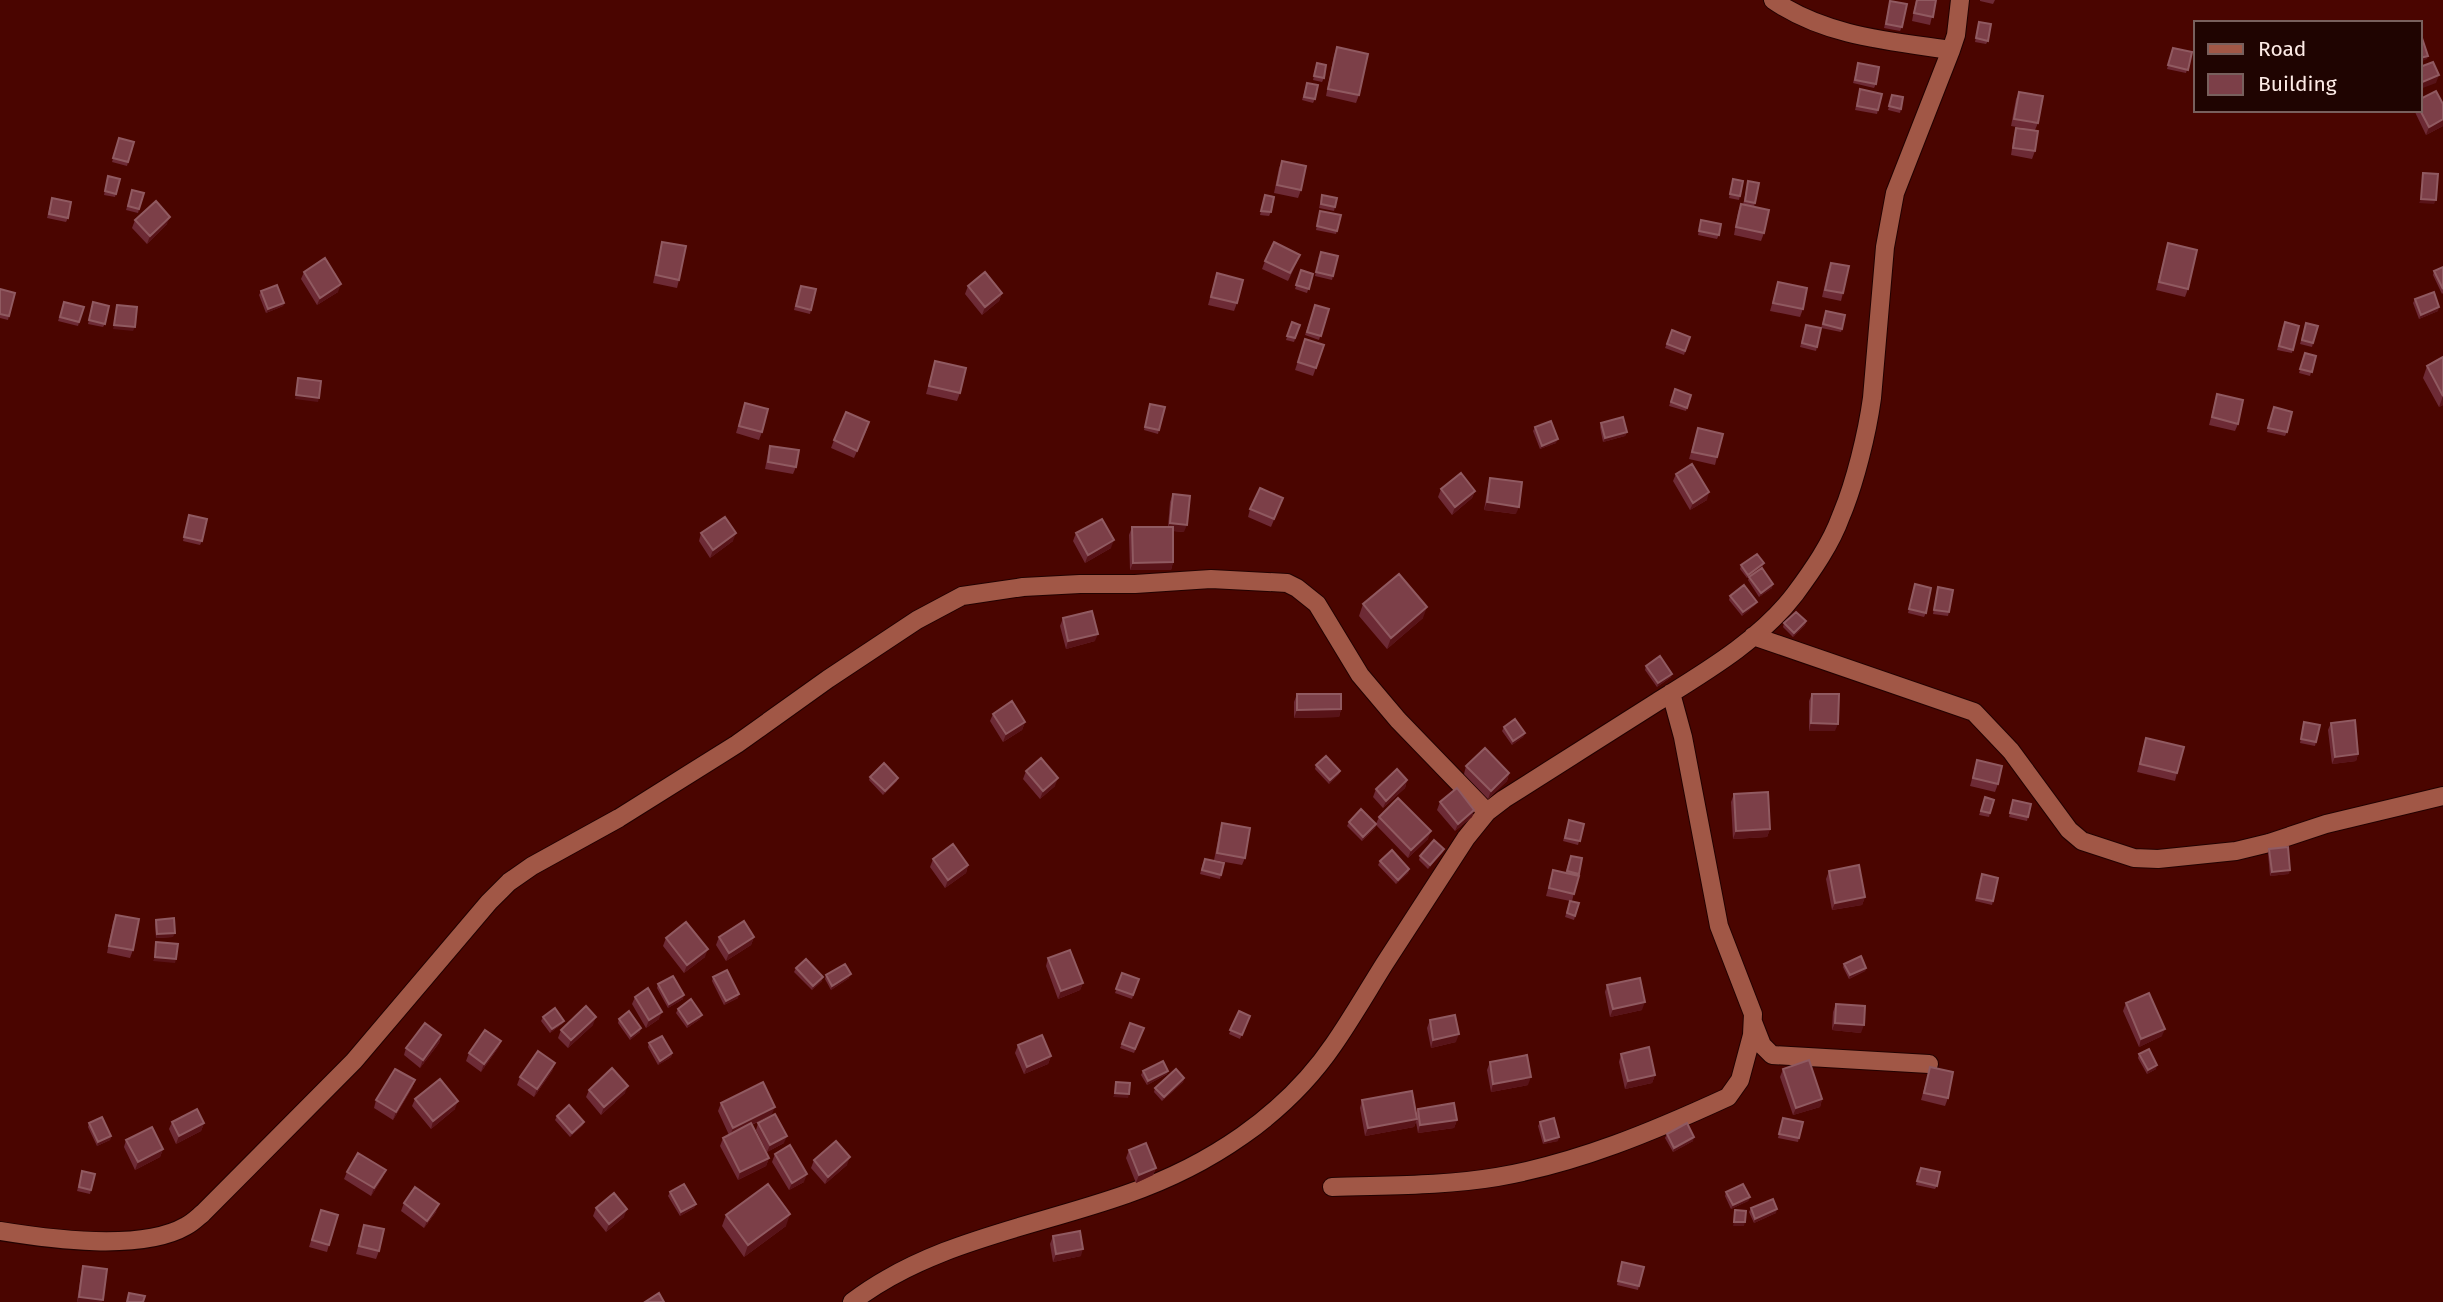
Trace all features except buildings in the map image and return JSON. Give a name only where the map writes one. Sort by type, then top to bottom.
[{"type":"street","points":[[1773,0],[1791,13],[1828,28],[1883,40],[1951,50]]},
{"type":"street","points":[[852,1302],[870,1288],[914,1263],[997,1233],[1125,1195],[1176,1176],[1204,1161],[1263,1120],[1294,1092],[1333,1046],[1465,838],[1487,812],[1671,693],[1753,636],[1794,596],[1818,561],[1841,517],[1869,420],[1885,247],[1895,193],[1956,35],[1959,0]]},
{"type":"street","points":[[0,1231],[91,1242],[152,1238],[184,1227],[203,1213],[354,1061],[509,882],[531,866],[619,818],[737,744],[917,620],[962,596],[1023,587],[1080,584],[1211,579],[1287,583],[1317,604],[1360,675],[1398,720],[1487,812]]},
{"type":"street","points":[[1753,636],[1974,712],[2011,751],[2069,830],[2082,841],[2134,858],[2172,858],[2236,851],[2326,824],[2443,796]]},
{"type":"street","points":[[1671,693],[1683,737],[1719,926],[1750,1005],[1762,1045],[1772,1055],[1929,1064]]},
{"type":"street","points":[[1332,1187],[1453,1182],[1498,1177],[1581,1156],[1642,1136],[1728,1097],[1740,1080],[1753,1022]]}]
